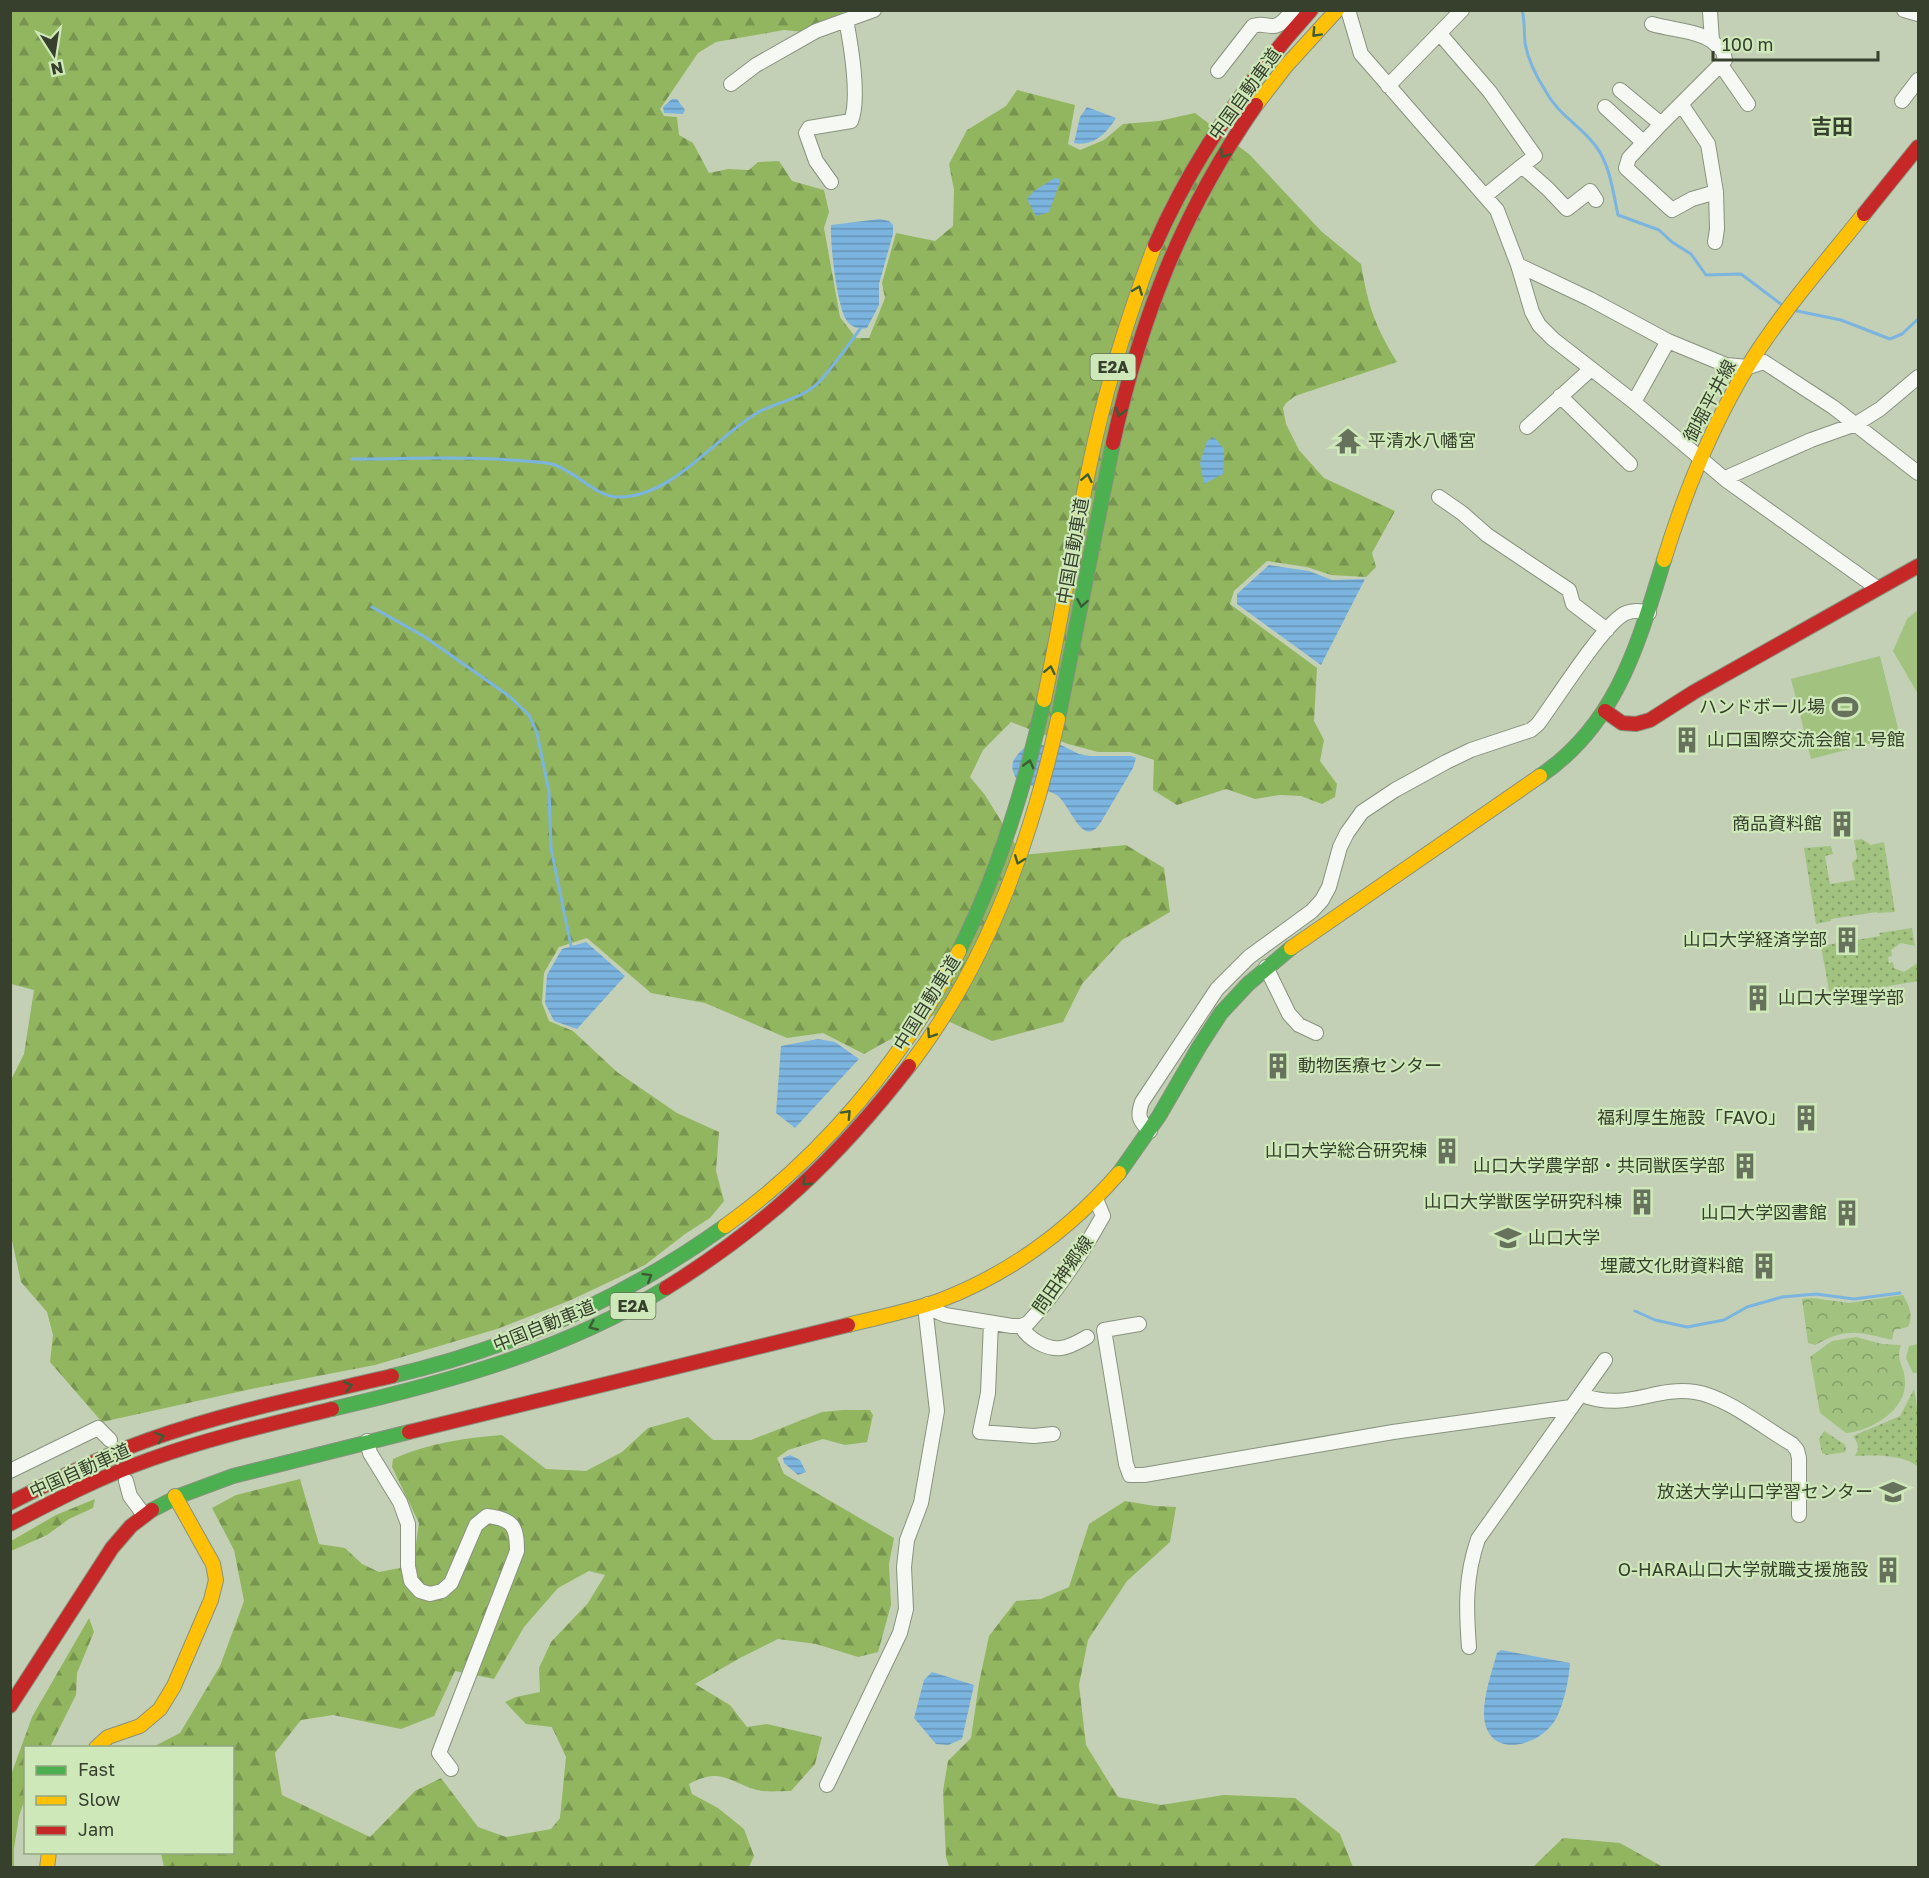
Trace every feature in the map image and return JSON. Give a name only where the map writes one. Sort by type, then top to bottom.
[{"type":"main road","name":"中国自動車道","points":[[10,1503],[52,1480],[162,1435],[420,1369],[515,1340],[560,1322],[645,1279],[730,1223],[808,1154],[875,1081],[932,1001],[982,902],[1000,860],[1038,727],[1097,430],[1113,366],[1158,239],[1197,164],[1244,92],[1311,10]]},
{"type":"main road","name":"中国自動車道","points":[[10,1524],[58,1498],[113,1473],[169,1453],[230,1435],[424,1387],[523,1357],[603,1321],[654,1295],[741,1238],[785,1202],[863,1124],[915,1057],[960,989],[1010,884],[1037,804],[1056,732],[1114,434],[1130,372],[1151,304],[1176,244],[1210,174],[1260,100],[1295,56],[1337,10]]},
{"type":"main road","name":"御堀平井線","points":[[10,1706],[112,1548],[144,1515],[175,1496],[222,1478],[367,1441],[928,1306],[1010,1268],[1049,1241],[1096,1199],[1135,1153],[1213,1025],[1246,985],[1266,967],[1352,906],[1544,774],[1570,752],[1605,711],[1628,668],[1701,458],[1725,407],[1748,367],[1800,293],[1918,147]]},
{"type":"main road","points":[[1605,711],[1622,723],[1636,724],[1650,720],[1694,692],[1918,566]]},
{"type":"main road","points":[[98,1746],[108,1737],[140,1726],[160,1709],[174,1686],[212,1600],[216,1580],[213,1564],[175,1496]]},
{"type":"street","points":[[731,84],[756,65],[816,31],[874,10]]},
{"type":"street","points":[[1218,71],[1252,26],[1262,23],[1274,26],[1281,23],[1293,10]]},
{"type":"street","points":[[1348,10],[1361,54],[1497,210],[1518,265],[1532,312],[1539,325],[1552,339],[1634,402],[1726,480],[1876,588]]},
{"type":"street","points":[[1388,86],[1462,10]]},
{"type":"street","points":[[1904,10],[1918,14]]},
{"type":"street","points":[[1709,11],[1712,40]]},
{"type":"street","points":[[831,182],[816,161],[806,133],[809,128],[851,121],[856,110],[851,44],[846,20]]},
{"type":"street","points":[[1652,24],[1703,34],[1712,40],[1725,55],[1725,60],[1643,142],[1629,158],[1626,168],[1672,210],[1692,199],[1716,192]]},
{"type":"street","points":[[1440,34],[1490,92],[1535,156],[1485,196]]},
{"type":"street","points":[[1721,66],[1748,104]]},
{"type":"street","points":[[1902,101],[1918,80]]},
{"type":"street","points":[[1620,90],[1661,124]]},
{"type":"street","points":[[1681,104],[1708,144],[1716,192],[1715,242]]},
{"type":"street","points":[[1605,107],[1643,142]]},
{"type":"street","points":[[1522,166],[1567,208],[1590,191],[1596,200]]},
{"type":"street","points":[[1518,265],[1580,294],[1668,341],[1726,365],[1748,367],[1764,362],[1856,424],[1918,473]]},
{"type":"street","points":[[1634,402],[1668,341]]},
{"type":"street","points":[[1527,427],[1591,369]]},
{"type":"street","points":[[1726,480],[1730,476],[1811,440],[1856,424],[1880,409],[1918,377]]},
{"type":"street","points":[[1560,396],[1630,464]]},
{"type":"street","points":[[1439,497],[1487,535],[1569,590],[1573,604],[1607,630]]},
{"type":"street","points":[[1150,1131],[1138,1116],[1142,1102],[1203,1009],[1217,989],[1249,957],[1312,911],[1322,900],[1329,887],[1340,847],[1362,812],[1395,790],[1446,762],[1471,750],[1531,730],[1538,724],[1591,648],[1616,620],[1626,613],[1642,611],[1649,613]]},
{"type":"street","points":[[1266,967],[1289,1014],[1299,1025],[1316,1033]]},
{"type":"street","name":"問田神郷線","points":[[928,1306],[945,1314],[991,1323],[1021,1326],[1028,1323],[1080,1258],[1103,1216],[1096,1199]]},
{"type":"street","points":[[827,1785],[900,1633],[906,1609],[904,1567],[907,1540],[921,1503],[938,1411],[926,1315],[928,1306]]},
{"type":"street","points":[[991,1323],[988,1394],[980,1432],[1034,1436],[1053,1434]]},
{"type":"street","points":[[1139,1324],[1104,1330],[1126,1464],[1130,1475],[1144,1475],[1394,1432],[1571,1407]]},
{"type":"street","points":[[1021,1326],[1026,1335],[1048,1347],[1062,1348],[1087,1336]]},
{"type":"street","points":[[1469,1647],[1466,1601],[1469,1564],[1478,1539],[1605,1360]]},
{"type":"street","points":[[1582,1395],[1614,1402],[1677,1392],[1695,1392],[1716,1397],[1792,1444],[1797,1450],[1799,1515]]},
{"type":"street","points":[[10,1471],[98,1428],[110,1440]]},
{"type":"street","points":[[367,1441],[370,1453],[400,1502],[408,1524],[408,1566],[411,1581],[420,1591],[430,1594],[442,1590],[451,1582],[476,1525],[487,1516],[511,1523],[517,1534],[517,1551],[439,1753],[451,1769]]},
{"type":"street","points":[[126,1481],[130,1496],[144,1515]]},
{"type":"green space","points":[[11,11],[846,11],[804,32],[784,30],[716,42],[698,53],[660,109],[664,116],[677,117],[679,135],[693,143],[709,173],[728,169],[749,170],[758,162],[779,161],[792,181],[824,190],[829,212],[824,228],[840,317],[856,338],[869,338],[885,298],[882,283],[896,233],[935,241],[953,226],[954,190],[949,164],[967,130],[1006,106],[1017,90],[1075,105],[1068,144],[1080,150],[1104,140],[1123,124],[1159,121],[1195,113],[1250,155],[1321,231],[1361,264],[1373,315],[1397,362],[1295,396],[1283,408],[1286,424],[1299,450],[1324,478],[1395,511],[1372,553],[1376,567],[1366,577],[1331,575],[1307,567],[1267,561],[1234,591],[1230,604],[1317,668],[1314,721],[1324,740],[1320,761],[1337,784],[1335,797],[1322,804],[1301,796],[1280,795],[1255,799],[1226,789],[1177,805],[1153,790],[1154,760],[1130,752],[1098,752],[1068,744],[1011,722],[983,750],[970,777],[985,795],[1022,855],[1126,845],[1164,868],[1170,912],[1122,940],[1082,984],[1063,1022],[992,1041],[934,1015],[864,1054],[823,1033],[787,1038],[705,1003],[651,993],[587,938],[559,947],[544,973],[542,1003],[549,1021],[573,1031],[617,1072],[677,1113],[719,1132],[716,1171],[724,1201],[710,1218],[645,1265],[571,1300],[497,1329],[375,1365],[102,1422],[50,1362],[53,1335],[47,1312],[21,1282],[10,1231],[12,1078],[24,1054],[34,990],[11,984]]},
{"type":"green space","points":[[1918,610],[1918,694],[1893,651],[1907,619]]},
{"type":"green space","name":"ハンドボール場","points":[[1880,656],[1900,736],[1811,759],[1791,679]]},
{"type":"green space","points":[[1862,839],[1871,845],[1884,842],[1895,912],[1877,912],[1831,919],[1831,921],[1816,924],[1804,848],[1831,846],[1833,854],[1825,856],[1830,884],[1855,880],[1852,863],[1857,858],[1854,840]]},
{"type":"green space","points":[[1912,928],[1915,946],[1901,943],[1891,950],[1892,956],[1888,957],[1889,963],[1893,962],[1894,968],[1904,972],[1918,963],[1918,981],[1830,996],[1821,946]]},
{"type":"green space","points":[[1903,1295],[1910,1311],[1910,1323],[1908,1327],[1894,1330],[1892,1340],[1862,1333],[1845,1333],[1815,1345],[1808,1343],[1802,1299],[1812,1298],[1849,1303]]},
{"type":"green space","points":[[1856,1337],[1882,1344],[1901,1345],[1899,1355],[1905,1376],[1904,1391],[1894,1410],[1886,1417],[1866,1428],[1846,1433],[1820,1413],[1810,1357],[1832,1341]]},
{"type":"green space","points":[[1918,1344],[1918,1373],[1913,1373],[1906,1358],[1909,1346]]},
{"type":"green space","points":[[1914,1389],[1918,1412],[1918,1467],[1897,1458],[1855,1456],[1858,1446],[1853,1436],[1900,1416]]},
{"type":"green space","points":[[870,1410],[873,1415],[867,1442],[845,1445],[823,1439],[788,1450],[777,1458],[784,1474],[894,1538],[889,1564],[891,1605],[878,1652],[858,1657],[816,1644],[778,1639],[695,1684],[730,1705],[747,1727],[767,1724],[822,1737],[815,1764],[791,1791],[762,1791],[719,1776],[710,1776],[689,1784],[692,1794],[718,1808],[744,1829],[754,1856],[749,1867],[164,1867],[161,1854],[234,1854],[234,1746],[155,1746],[180,1733],[220,1666],[244,1601],[234,1550],[212,1508],[236,1495],[300,1479],[319,1544],[345,1548],[362,1564],[379,1572],[405,1567],[415,1551],[419,1523],[392,1467],[393,1459],[406,1453],[446,1442],[502,1435],[546,1469],[586,1471],[622,1452],[648,1428],[688,1417],[713,1440],[751,1440],[822,1412]],"holes":[[[589,1571],[605,1575],[588,1603],[551,1642],[539,1668],[540,1692],[505,1702],[526,1724],[552,1727],[566,1757],[560,1818],[551,1829],[506,1837],[478,1827],[441,1778],[415,1791],[370,1837],[282,1795],[275,1753],[301,1720],[333,1715],[401,1729],[434,1716],[455,1671],[494,1679],[524,1627],[558,1588]]]},
{"type":"green space","points":[[1824,1431],[1844,1444],[1845,1452],[1826,1455],[1822,1453],[1819,1439]]},
{"type":"green space","points":[[95,1499],[93,1508],[69,1519],[47,1535],[11,1551],[11,1541],[56,1515]]},
{"type":"green space","points":[[1125,1501],[1176,1507],[1170,1542],[1127,1581],[1088,1640],[1079,1685],[1086,1745],[1118,1797],[1161,1805],[1224,1795],[1295,1798],[1340,1834],[1353,1867],[949,1867],[946,1857],[943,1791],[948,1761],[971,1738],[989,1636],[1016,1601],[1041,1599],[1069,1587],[1089,1524]]},
{"type":"green space","points":[[89,1618],[94,1632],[77,1673],[76,1695],[50,1746],[24,1746],[24,1802],[19,1816],[14,1867],[11,1867],[11,1775],[32,1717]]},
{"type":"green space","points":[[1563,1838],[1620,1843],[1663,1867],[1533,1867]]},
{"type":"water","points":[[672,99],[677,99],[685,110],[683,114],[664,113],[663,107]]},
{"type":"water","points":[[1087,107],[1116,118],[1099,138],[1087,143],[1074,143],[1080,117]]},
{"type":"water","points":[[1055,178],[1060,182],[1049,212],[1036,216],[1027,199],[1034,191]]},
{"type":"water","points":[[880,219],[889,221],[893,225],[893,234],[879,284],[879,305],[867,328],[859,328],[847,321],[840,303],[833,260],[831,225]]},
{"type":"water","points":[[1214,437],[1224,449],[1223,474],[1204,484],[1200,463],[1207,441]]},
{"type":"water","points":[[1269,565],[1309,571],[1332,580],[1365,579],[1321,665],[1237,604],[1237,594]]},
{"type":"water","points":[[1027,745],[1061,745],[1079,754],[1090,756],[1136,758],[1133,768],[1101,822],[1095,829],[1089,831],[1078,824],[1058,796],[1018,782],[1012,766],[1018,754]]},
{"type":"water","points":[[586,942],[625,976],[577,1029],[554,1021],[545,1003],[547,975],[562,949]]},
{"type":"water","points":[[818,1039],[835,1042],[859,1059],[795,1128],[776,1113],[781,1046]]},
{"type":"water","points":[[790,1455],[800,1460],[806,1472],[798,1475],[784,1463],[783,1458]]},
{"type":"water","points":[[1501,1650],[1570,1663],[1566,1691],[1557,1717],[1540,1736],[1516,1745],[1504,1744],[1495,1739],[1487,1730],[1484,1716],[1488,1684],[1497,1653]]},
{"type":"water","points":[[932,1672],[974,1685],[962,1739],[948,1745],[936,1744],[914,1718],[924,1680]]},
{"type":"waterway","points":[[1522,10],[1525,43],[1533,68],[1550,99],[1589,138],[1600,153],[1610,179],[1618,215],[1659,230],[1691,254],[1706,275],[1741,274],[1782,305]]},
{"type":"waterway","points":[[1797,311],[1841,320],[1890,339],[1902,334],[1918,319]]},
{"type":"waterway","points":[[352,459],[471,458],[542,462],[560,467],[608,496],[636,495],[674,478],[757,413],[797,397],[812,388],[829,370],[860,329]]},
{"type":"waterway","points":[[372,607],[425,637],[509,696],[529,715],[537,733],[549,792],[551,848],[571,946]]},
{"type":"waterway","points":[[1635,1311],[1655,1320],[1687,1327],[1724,1320],[1747,1307],[1782,1297],[1816,1294],[1854,1299],[1900,1293]]},
{"type":"traffic: fast","points":[[1058,719],[1113,443]]},
{"type":"traffic: fast","points":[[1540,776],[1566,755],[1588,732],[1606,707],[1634,652],[1664,560]]},
{"type":"traffic: fast","points":[[959,951],[986,890],[1009,828],[1044,700]]},
{"type":"traffic: fast","points":[[1119,1173],[1159,1116],[1221,1013],[1248,984],[1291,948]]},
{"type":"traffic: fast","points":[[392,1376],[481,1351],[566,1318],[648,1276],[725,1226]]},
{"type":"traffic: fast","points":[[332,1409],[419,1388],[546,1347],[587,1330],[666,1288]]},
{"type":"traffic: fast","points":[[152,1510],[179,1496],[233,1476],[409,1432]]},
{"type":"traffic: slow","points":[[1256,105],[1286,66],[1337,10]]},
{"type":"traffic: slow","points":[[1664,560],[1699,463],[1732,393],[1758,350],[1787,310],[1864,214]]},
{"type":"traffic: slow","points":[[1044,700],[1082,502],[1102,412],[1122,340],[1155,245]]},
{"type":"traffic: slow","points":[[909,1066],[937,1027],[961,986],[1003,901],[1034,811],[1058,719]]},
{"type":"traffic: slow","points":[[1291,948],[1540,776]]},
{"type":"traffic: slow","points":[[725,1226],[795,1169],[858,1103],[887,1067],[913,1029],[959,951]]},
{"type":"traffic: slow","points":[[848,1325],[930,1304],[991,1277],[1060,1231],[1119,1173]]},
{"type":"traffic: slow","points":[[98,1746],[108,1737],[140,1726],[160,1709],[174,1686],[211,1600],[216,1580],[213,1564],[175,1496]]},
{"type":"traffic: slow","points":[[47,1868],[49,1854]]},
{"type":"traffic: jam","points":[[1155,245],[1186,182],[1223,122],[1265,64],[1311,10]]},
{"type":"traffic: jam","points":[[1113,443],[1137,352],[1167,267],[1206,185],[1256,105]]},
{"type":"traffic: jam","points":[[1864,214],[1918,147]]},
{"type":"traffic: jam","points":[[1605,711],[1622,723],[1636,724],[1650,720],[1694,692],[1918,566]]},
{"type":"traffic: jam","points":[[666,1288],[736,1240],[798,1188],[855,1131],[909,1066]]},
{"type":"traffic: jam","points":[[409,1432],[848,1325]]},
{"type":"traffic: jam","points":[[10,1503],[95,1461],[178,1430],[269,1405],[392,1376]]},
{"type":"traffic: jam","points":[[10,1524],[97,1481],[173,1451],[332,1409]]},
{"type":"traffic: jam","points":[[10,1706],[112,1548],[131,1526],[152,1510]]},
{"type":"place","name":"平清水八幡宮","points":[[1348,441]]},
{"type":"place","name":"ハンドボール場","points":[[1845,707]]},
{"type":"place","name":"山口国際交流会館１号館","points":[[1687,740]]},
{"type":"place","name":"商品資料館","points":[[1842,824]]},
{"type":"place","name":"山口大学経済学部","points":[[1847,940]]},
{"type":"place","name":"山口大学理学部","points":[[1758,998]]},
{"type":"place","name":"動物医療センター","points":[[1278,1066]]},
{"type":"place","name":"福利厚生施設「FAVO」","points":[[1806,1118]]},
{"type":"place","name":"山口大学総合研究棟","points":[[1447,1151]]},
{"type":"place","name":"山口大学農学部・共同獣医学部","points":[[1745,1166]]},
{"type":"place","name":"山口大学獣医学研究科棟","points":[[1642,1202]]},
{"type":"place","name":"山口大学図書館","points":[[1847,1213]]},
{"type":"place","name":"山口大学","points":[[1508,1238]]},
{"type":"place","name":"埋蔵文化財資料館","points":[[1764,1266]]},
{"type":"place","name":"放送大学山口学習センター","points":[[1893,1492]]},
{"type":"place","name":"O-HARA山口大学就職支援施設","points":[[1888,1570]]},
{"type":"district","name":"吉田","points":[[1832,127]]}]
